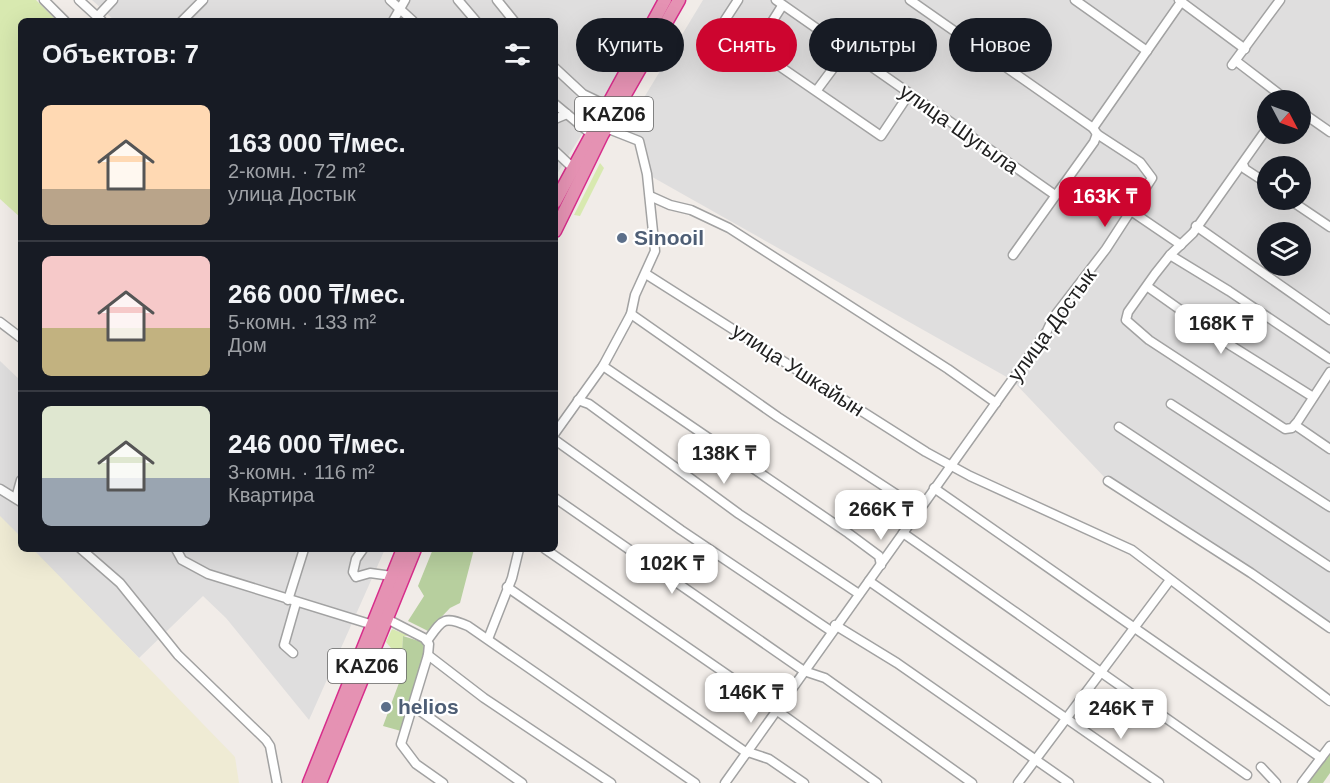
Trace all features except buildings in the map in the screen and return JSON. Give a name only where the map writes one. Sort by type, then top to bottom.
[{"type":"highway","name":"KАZ06","points":[[558,224],[598,132],[606,105],[665,0]]},
{"type":"highway","name":"KАZ06","points":[[558,196],[573,168],[598,132],[679,0]]},
{"type":"highway","name":"KАZ06","points":[[309,783],[402,552]]},
{"type":"highway","name":"KАZ06","points":[[320,783],[414,552]]},
{"type":"street","points":[[44,0],[62,18]]},
{"type":"street","points":[[80,0],[99,18]]},
{"type":"street","points":[[101,18],[113,0]]},
{"type":"street","points":[[187,18],[203,0]]},
{"type":"street","points":[[390,0],[410,18]]},
{"type":"street","points":[[395,18],[405,0]]},
{"type":"street","points":[[458,0],[473,18]]},
{"type":"street","points":[[497,0],[512,18]]},
{"type":"street","points":[[727,18],[738,0]]},
{"type":"street","points":[[910,0],[1095,131]]},
{"type":"street","points":[[1075,0],[1147,51]]},
{"type":"street","points":[[1273,90],[1234,63],[1280,0]]},
{"type":"street","points":[[1013,255],[1094,142],[1095,131],[1180,1],[1245,49]]},
{"type":"street","points":[[770,18],[779,3]]},
{"type":"street","name":"улица Шугыла","points":[[779,3],[809,24]]},
{"type":"street","points":[[558,71],[583,94],[606,105]]},
{"type":"street","points":[[790,72],[880,136],[909,94]]},
{"type":"street","points":[[817,90],[830,72]]},
{"type":"street","name":"улица Шугыла","points":[[877,72],[1055,195]]},
{"type":"street","points":[[558,106],[598,132],[639,141],[650,196],[655,251],[635,295],[631,314],[603,366],[578,400],[558,421]]},
{"type":"street","points":[[558,118],[567,114]]},
{"type":"street","points":[[1311,117],[1328,127]]},
{"type":"street","name":"улица Достык","points":[[729,782],[833,628],[881,565],[1150,184],[1152,175],[1147,168],[1095,131]]},
{"type":"street","points":[[1257,143],[1196,226],[1170,255],[1128,312],[1125,321],[1285,429],[1295,425],[1313,398],[1326,386],[1330,372]]},
{"type":"street","points":[[558,154],[573,168]]},
{"type":"street","points":[[1243,164],[1245,169],[1257,177]]},
{"type":"street","points":[[650,196],[670,205],[691,210],[729,228],[948,369],[996,403]]},
{"type":"street","points":[[1305,210],[1330,227]]},
{"type":"street","points":[[1131,211],[1181,244]]},
{"type":"street","points":[[1196,226],[1330,320]]},
{"type":"street","points":[[1170,255],[1330,359]]},
{"type":"street","name":"улица Ушкайын","points":[[646,274],[719,318],[797,372],[951,466],[1132,550],[1330,700]]},
{"type":"street","points":[[1148,287],[1230,345],[1313,398]]},
{"type":"street","points":[[631,314],[778,417],[919,509]]},
{"type":"street","points":[[0,322],[18,336]]},
{"type":"street","points":[[603,366],[849,533],[879,556],[881,565]]},
{"type":"street","points":[[578,400],[589,404],[739,514],[859,594]]},
{"type":"street","points":[[1171,404],[1330,507]]},
{"type":"street","points":[[1295,425],[1330,449]]},
{"type":"street","points":[[1119,427],[1330,567]]},
{"type":"street","points":[[558,442],[681,530],[833,628],[897,663],[1069,783]]},
{"type":"street","points":[[1108,481],[1330,628]]},
{"type":"street","points":[[934,488],[1322,758]]},
{"type":"street","points":[[0,489],[18,500]]},
{"type":"street","points":[[558,500],[804,671],[825,678],[972,783]]},
{"type":"street","points":[[903,533],[1247,775]]},
{"type":"street","points":[[84,552],[120,583],[178,655],[234,712],[266,740],[270,747],[277,783]]},
{"type":"street","points":[[178,552],[183,560],[208,574],[292,602],[373,625]]},
{"type":"street","points":[[293,653],[286,650],[284,645],[303,552]]},
{"type":"street","points":[[361,552],[356,559],[353,572],[356,578],[370,573],[392,576]]},
{"type":"street","points":[[488,639],[518,552]]},
{"type":"street","points":[[549,552],[777,710],[877,783]]},
{"type":"street","points":[[1018,783],[1170,580]]},
{"type":"street","points":[[869,581],[1159,783]]},
{"type":"street","points":[[507,587],[747,753],[769,759],[804,783]]},
{"type":"street","points":[[387,619],[427,640]]},
{"type":"street","points":[[443,783],[416,764],[401,744],[428,655],[427,640],[440,624],[452,619],[488,639],[695,783]]},
{"type":"street","points":[[428,655],[484,698],[611,783]]},
{"type":"street","points":[[412,706],[522,783]]},
{"type":"street","points":[[1302,783],[1330,746]]},
{"type":"street","points":[[1262,767],[1276,783]]},
{"type":"shaded area","points":[[92,0],[666,0],[655,18],[576,18],[576,72],[621,72],[558,172],[558,18],[112,18]]},
{"type":"shaded area","points":[[703,0],[1330,0],[1330,634],[1310,614],[1108,481],[1012,380],[647,174],[639,141],[622,134],[659,72],[684,72],[684,31]]},
{"type":"shaded area","points":[[0,361],[18,378],[18,535],[0,517]]},
{"type":"shaded area","points":[[0,516],[18,534],[18,552],[36,552],[235,757],[239,783],[0,783]]},
{"type":"shaded area","points":[[35,552],[384,552],[309,720],[226,618],[203,596],[139,658]]},
{"type":"green space","points":[[0,0],[36,0],[54,18],[18,18],[18,215],[0,199]]},
{"type":"green space","points":[[600,163],[604,168],[580,216],[574,215]]},
{"type":"green space","points":[[432,552],[473,552],[460,603],[450,608],[428,631],[408,621],[424,596],[418,586]]},
{"type":"green space","points":[[392,629],[410,636],[403,636],[402,652],[391,648],[386,642]]},
{"type":"green space","points":[[403,636],[422,642],[426,652],[401,731],[383,726],[406,664],[402,652]]},
{"type":"green space","points":[[1330,750],[1330,773],[1323,783],[1305,783]]},
{"type":"place","name":"Sinooil","points":[[622,238]]},
{"type":"place","name":"helios","points":[[386,707]]}]
